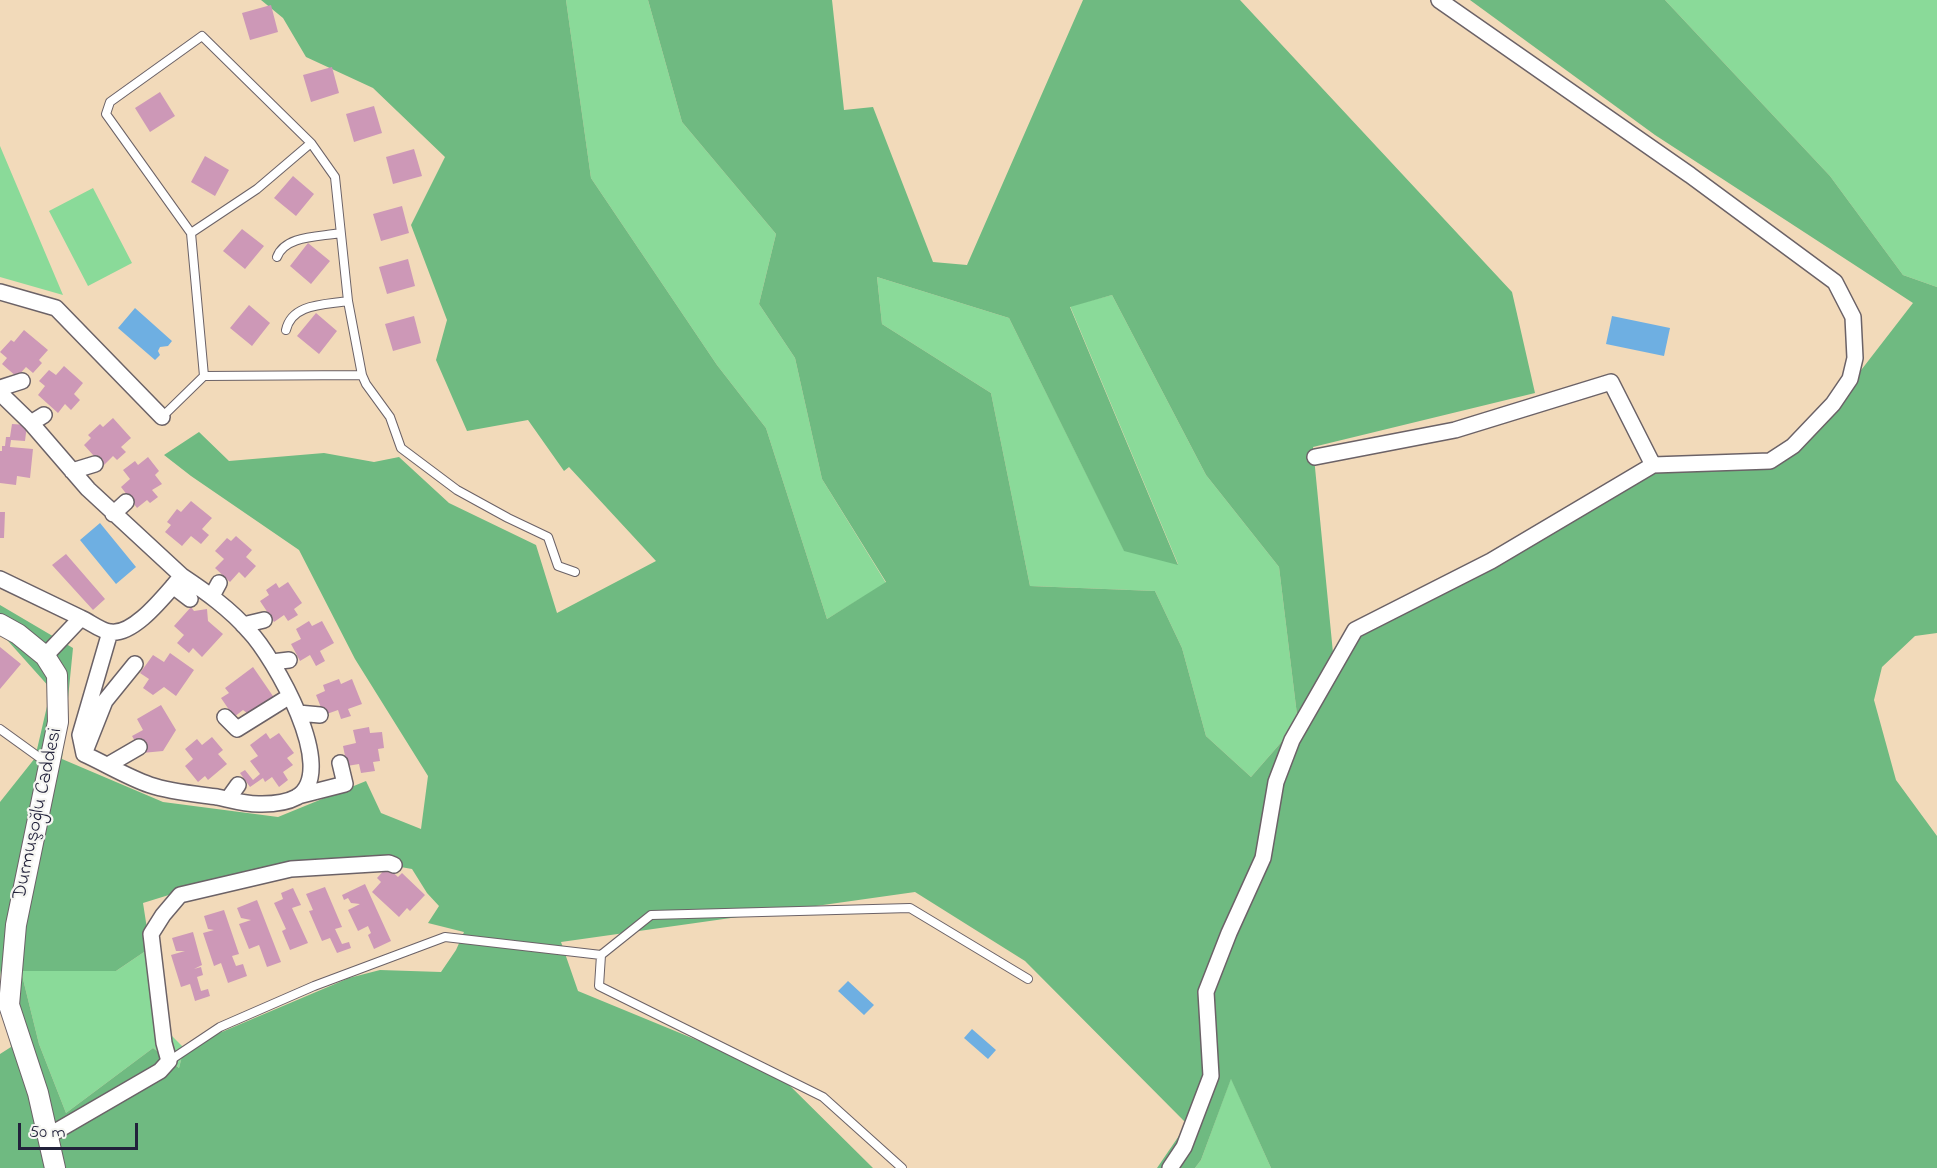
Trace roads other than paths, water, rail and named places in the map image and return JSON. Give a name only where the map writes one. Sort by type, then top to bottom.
[{"type":"street","points":[[1170,1168],[1184,1148],[1211,1076],[1206,992],[1229,933],[1263,858],[1276,782],[1292,740],[1355,630],[1491,561],[1653,465],[1770,461],[1793,446],[1833,404],[1850,380],[1856,358],[1853,317],[1835,282],[1690,176],[1439,0]]},
{"type":"street","points":[[0,292],[56,308],[162,417]]},
{"type":"street","points":[[0,388],[22,381]]},
{"type":"street","points":[[1316,457],[1455,430],[1611,382],[1653,465]]},
{"type":"street","points":[[0,393],[30,428],[45,439],[113,514],[161,549],[190,599]]},
{"type":"street","points":[[30,428],[44,415]]},
{"type":"street","points":[[72,471],[95,464]]},
{"type":"street","points":[[113,514],[126,502]]},
{"type":"street","points":[[0,579],[110,632],[125,630],[141,620],[178,581]]},
{"type":"street","points":[[178,581],[215,589],[272,662],[298,713],[309,741],[310,773],[305,789],[298,796]]},
{"type":"street","points":[[45,656],[81,618]]},
{"type":"street","points":[[243,625],[264,620]]},
{"type":"street","name":"Durmuşoğlu Caddesi","points":[[0,624],[18,634],[45,656],[57,675],[58,722],[16,925],[9,1005],[38,1093],[56,1168]]},
{"type":"street","points":[[84,754],[80,735],[110,632]]},
{"type":"street","points":[[272,662],[289,660]]},
{"type":"street","points":[[84,754],[105,701],[135,664]]},
{"type":"street","points":[[225,717],[237,729],[290,696]]},
{"type":"street","points":[[298,713],[320,715]]},
{"type":"street","points":[[108,765],[139,747]]},
{"type":"street","points":[[84,754],[151,785],[260,804],[285,802],[298,796],[345,784],[340,763]]},
{"type":"street","points":[[175,790],[191,780]]},
{"type":"street","points":[[228,799],[238,785]]},
{"type":"street","points":[[48,1136],[160,1071],[169,1061],[164,1043],[151,934],[180,895],[291,869],[389,863],[394,865]]},
{"type":"lane","points":[[204,376],[191,233],[106,114],[110,102],[202,36],[311,143],[334,177],[348,301],[362,375],[390,417],[401,448],[457,490],[548,537],[558,566],[574,572]]},
{"type":"lane","points":[[191,233],[257,189],[311,143]]},
{"type":"lane","points":[[277,257],[281,248],[291,241],[340,233]]},
{"type":"lane","points":[[286,330],[290,319],[303,309],[348,301]]},
{"type":"lane","points":[[162,417],[204,376],[362,375]]},
{"type":"lane","points":[[0,729],[49,765]]},
{"type":"lane","points":[[169,1061],[220,1027],[314,986],[445,937],[601,955],[651,915],[910,908],[1028,979]]},
{"type":"lane","points":[[601,955],[599,986],[823,1097],[902,1168]]},
{"type":"water","points":[[135,308],[172,341],[168,346],[160,347],[158,351],[160,355],[155,360],[118,328]]},
{"type":"water","points":[[1612,316],[1670,328],[1664,356],[1606,344]]},
{"type":"water","points":[[100,523],[136,567],[116,584],[80,540]]},
{"type":"water","points":[[848,981],[874,1005],[864,1015],[838,991]]},
{"type":"water","points":[[972,1029],[996,1050],[988,1059],[964,1038]]}]
